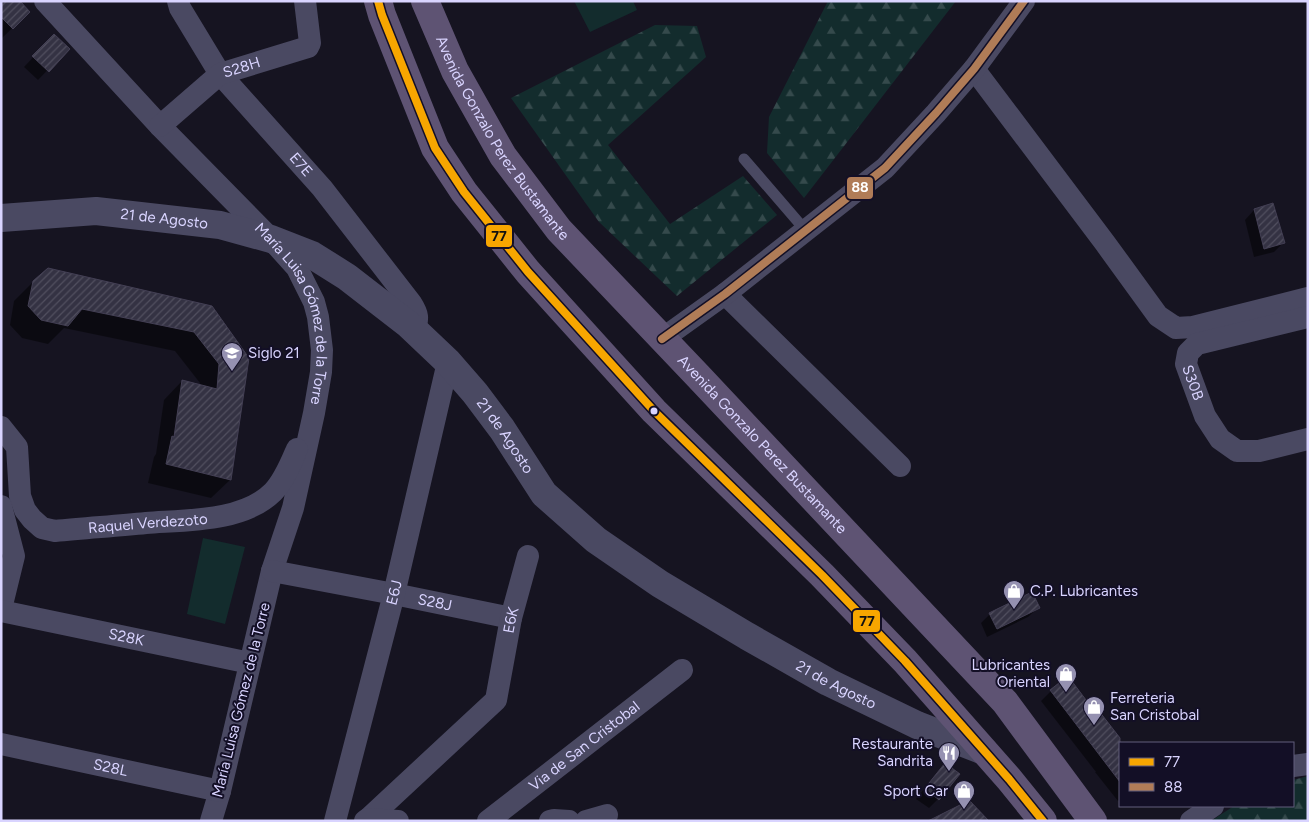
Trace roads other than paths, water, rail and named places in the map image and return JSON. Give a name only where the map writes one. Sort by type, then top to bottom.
[{"type":"main road","points":[[378,1],[382,16],[435,148],[464,192],[528,272],[654,411],[822,575],[898,654],[1043,821]]},
{"type":"main road","name":"Avenida Gonzalo Perez Bustamante","points":[[424,1],[455,71],[503,156],[559,230],[1005,702],[1093,821]]},
{"type":"street","name":"María Luisa Gómez de la Torre","points":[[44,1],[160,126],[297,268],[314,302],[318,317],[322,350],[321,372],[314,413],[293,508],[272,571],[220,791],[211,821]]},
{"type":"street","name":"E7E","points":[[178,1],[180,8],[220,74],[322,188],[411,303],[417,312],[418,322],[414,331]]},
{"type":"street","name":"S28H","points":[[160,126],[220,74],[308,47],[310,45],[305,1]]},
{"type":"street","points":[[662,339],[725,294],[885,168],[974,69],[1024,1]]},
{"type":"street","points":[[974,69],[1158,316],[1176,328],[1193,327],[1308,298]]},
{"type":"street","name":"21 de Agosto","points":[[1,218],[96,210],[220,225],[271,239],[312,255],[348,277],[409,325],[448,362],[475,393],[502,429],[544,494],[596,540],[660,584],[828,682],[917,725],[984,751]]},
{"type":"street","points":[[725,294],[900,466]]},
{"type":"street","name":"S30B","points":[[1308,317],[1197,344],[1188,353],[1186,364],[1205,416],[1220,439],[1237,451],[1259,451],[1308,439]]},
{"type":"street","name":"E6J","points":[[334,821],[394,594],[448,362]]},
{"type":"street","name":"Raquel Verdezoto","points":[[1,428],[17,447],[20,496],[25,510],[42,528],[55,531],[202,519],[242,511],[259,503],[274,492],[285,475],[314,413]]},
{"type":"street","points":[[1,506],[7,557],[1,610]]},
{"type":"street","name":"E6K","points":[[367,820],[496,700],[511,618],[528,556]]},
{"type":"street","name":"S28J","points":[[272,571],[511,618]]},
{"type":"street","name":"S28K","points":[[1,610],[250,663]]},
{"type":"street","name":"Via de San Cristobal","points":[[488,821],[682,670]]},
{"type":"street","name":"S28L","points":[[1,744],[220,791]]},
{"type":"street","points":[[1294,766],[1308,764]]},
{"type":"street","points":[[1191,821],[1212,807]]},
{"type":"street","points":[[367,820],[398,821]]},
{"type":"street","points":[[550,821],[570,821]]},
{"type":"lane","points":[[744,159],[806,231]]},
{"type":"place","name":"Siglo 21","points":[[232,372]]},
{"type":"place","name":"C.P. Lubricantes","points":[[1014,610]]},
{"type":"place","name":"Lubricantes Oriental","points":[[1066,693]]},
{"type":"place","name":"Ferreteria San Cristobal","points":[[1094,726]]},
{"type":"place","name":"Restaurante Sandrita","points":[[949,772]]},
{"type":"place","name":"Sport Car","points":[[964,810]]}]
